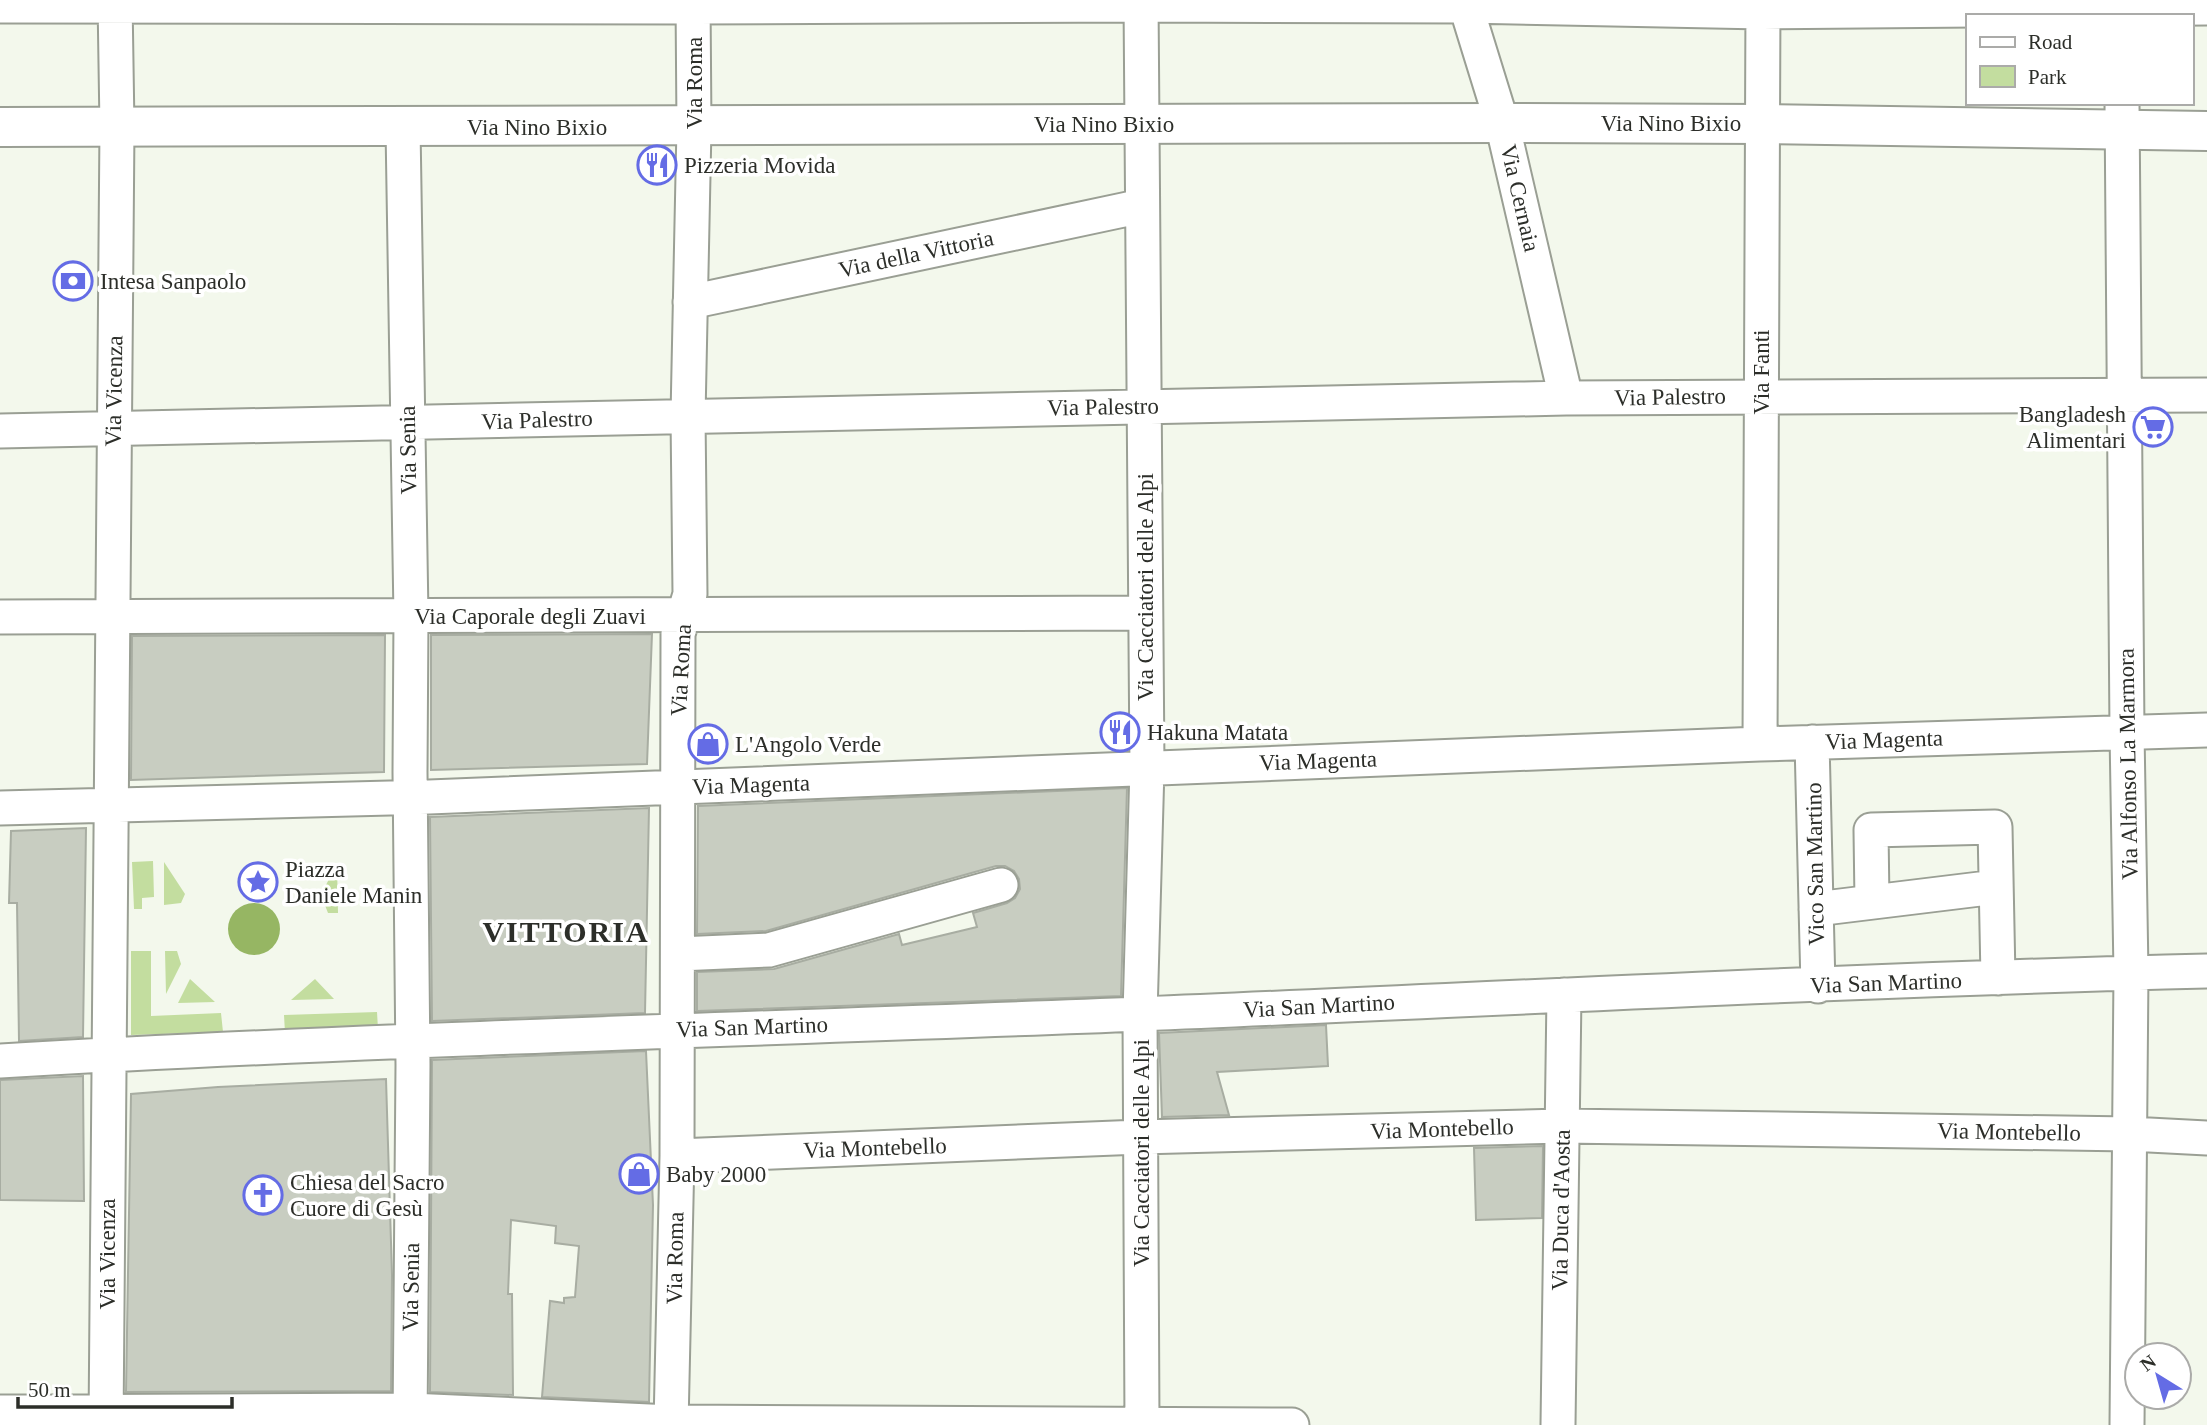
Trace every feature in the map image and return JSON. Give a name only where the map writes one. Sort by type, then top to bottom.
[{"type":"main road","name":"Via Nino Bixio","points":[[0,127],[1763,124],[2123,116],[2207,131]]},
{"type":"street","points":[[0,6],[115,3],[1141,2],[2207,8]]},
{"type":"street","name":"Via Cacciatori delle Alpi","points":[[1141,2],[1147,768],[1140,1014],[1142,1424]]},
{"type":"street","name":"Via Vicenza","points":[[106,1419],[100,1065],[103,797],[113,618],[117,127],[115,3]]},
{"type":"street","name":"Via Cernaia","points":[[1465,3],[1502,123],[1566,398]]},
{"type":"street","name":"Via Roma","points":[[671,1424],[679,954],[678,634],[690,594],[688,416],[694,4]]},
{"type":"street","name":"Via Fanti","points":[[1760,744],[1763,6]]},
{"type":"street","name":"Via Alfonso La Marmora","points":[[2123,116],[2131,973],[2127,1425]]},
{"type":"street","name":"Via Senia","points":[[403,128],[419,1050],[410,1418]]},
{"type":"street","name":"Via della Vittoria","points":[[690,302],[1142,206]]},
{"type":"street","name":"Via Palestro","points":[[0,431],[1566,398],[2207,395]]},
{"type":"street","name":"Via Caporale degli Zuavi","points":[[0,617],[1145,614]]},
{"type":"street","name":"Via Magenta","points":[[103,797],[416,788],[677,788],[1812,742],[2207,730]]},
{"type":"street","name":"Vico San Martino","points":[[1812,742],[1818,986]]},
{"type":"street","points":[[0,808],[103,797]]},
{"type":"street","points":[[1872,902],[1871,830],[1995,827],[1998,978]]},
{"type":"street","points":[[679,954],[769,950],[1001,885]]},
{"type":"street","points":[[1816,909],[1996,887]]},
{"type":"street","name":"Via San Martino","points":[[100,1065],[419,1050],[677,1030],[2207,971]]},
{"type":"street","name":"Via Duca d'Aosta","points":[[1558,1425],[1564,995]]},
{"type":"street","points":[[0,1061],[100,1065]]},
{"type":"street","name":"Via Montebello","points":[[677,1156],[1140,1137],[1562,1126],[2130,1134],[2207,1138]]},
{"type":"street","points":[[0,1412],[106,1419],[410,1418],[671,1424],[1292,1425]]},
{"type":"green space","points":[[153,861],[154,897],[142,898],[142,909],[134,909],[132,862]]},
{"type":"green space","points":[[164,862],[185,894],[181,903],[164,905]]},
{"type":"green space","points":[[337,863],[338,913],[328,913],[321,895]]},
{"type":"green space","points":[[131,951],[151,951],[151,1016],[221,1013],[223,1032],[131,1035]]},
{"type":"green space","points":[[165,951],[177,951],[181,964],[166,994]]},
{"type":"green space","points":[[190,979],[215,1002],[178,1003]]},
{"type":"green space","points":[[315,979],[334,999],[291,1000]]},
{"type":"green space","points":[[377,1012],[378,1029],[285,1033],[284,1015]]},
{"type":"shaded area","points":[[254,903],[264,905],[272,911],[278,919],[278,939],[272,947],[264,953],[254,955],[244,953],[236,947],[230,939],[228,929],[230,919],[236,911],[244,905]]},
{"type":"building","points":[[652,634],[647,764],[431,770],[431,635]]},
{"type":"building","points":[[385,635],[384,772],[131,780],[132,636]]},
{"type":"building","points":[[1127,788],[1121,996],[697,1011],[697,972],[774,969],[899,934],[902,945],[977,927],[973,913],[1007,903],[1015,898],[1020,889],[1019,879],[1014,871],[1005,866],[996,866],[766,931],[697,934],[698,806]]},
{"type":"building","points":[[649,808],[645,1013],[432,1021],[430,817]]},
{"type":"building","points":[[86,828],[83,1037],[19,1041],[17,903],[9,903],[11,831]]},
{"type":"building","points":[[1326,1025],[1328,1066],[1217,1072],[1229,1115],[1162,1117],[1159,1033]]},
{"type":"building","points":[[646,1051],[653,1205],[649,1402],[542,1397],[550,1301],[564,1303],[564,1298],[575,1297],[579,1246],[555,1243],[556,1226],[511,1220],[508,1294],[512,1294],[513,1395],[430,1392],[432,1060]]},
{"type":"building","points":[[83,1076],[84,1201],[0,1200],[0,1080]]},
{"type":"building","points":[[386,1079],[392,1275],[391,1391],[126,1392],[131,1094]]},
{"type":"building","points":[[1543,1146],[1542,1218],[1476,1220],[1474,1148]]},
{"type":"place","name":"Pizzeria Movida","points":[[657,165]]},
{"type":"place","name":"Intesa Sanpaolo","points":[[73,281]]},
{"type":"place","name":"Bangladesh Alimentari","points":[[2153,427]]},
{"type":"place","name":"Hakuna Matata","points":[[1120,732]]},
{"type":"place","name":"L'Angolo Verde","points":[[708,744]]},
{"type":"place","name":"Piazza Daniele Manin","points":[[258,882]]},
{"type":"place","name":"Baby 2000","points":[[639,1174]]},
{"type":"place","name":"Chiesa del Sacro Cuore di Gesù","points":[[263,1195]]},
{"type":"district","name":"VITTORIA","points":[[566,931]]}]
